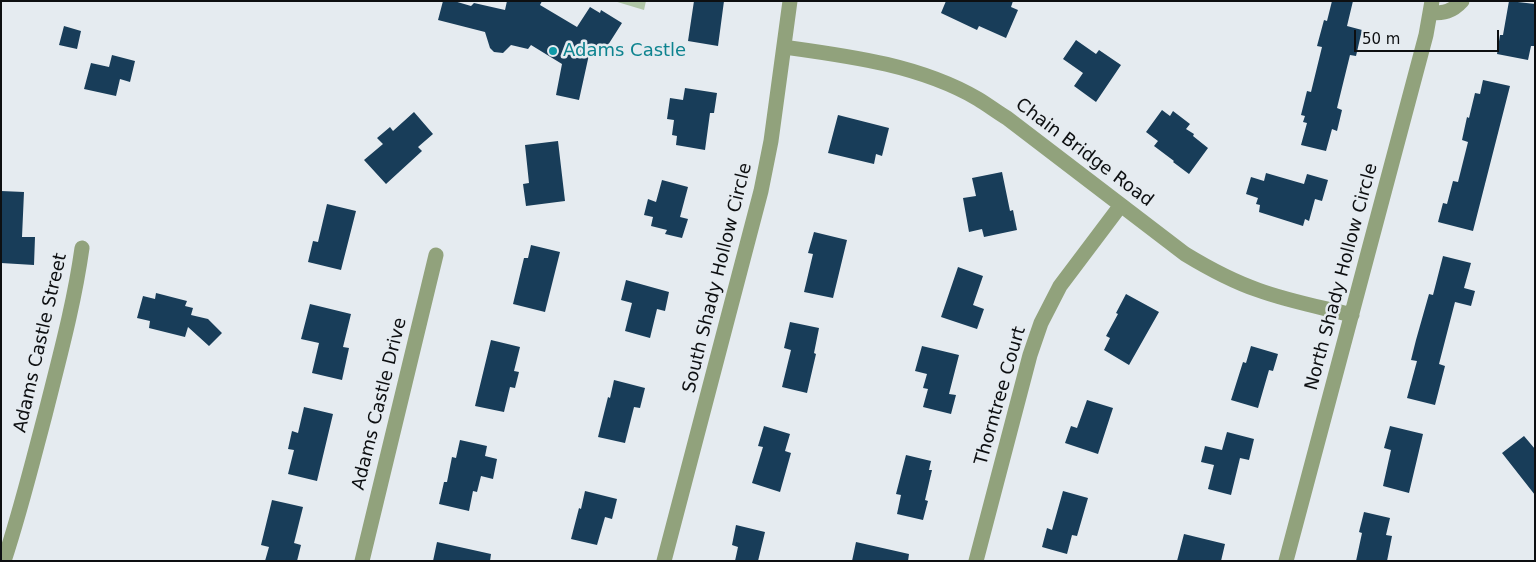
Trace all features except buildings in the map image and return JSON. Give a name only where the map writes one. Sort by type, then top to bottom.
[{"type":"street","name":"South Shady Hollow Circle","points":[[664,561],[761,190],[771,141],[790,1]]},
{"type":"street","points":[[1431,7],[1444,13],[1454,9],[1462,1]]},
{"type":"street","name":"North Shady Hollow Circle","points":[[1286,561],[1352,315],[1431,7]]},
{"type":"street","name":"Chain Bridge Road","points":[[784,47],[862,59],[900,68],[941,82],[977,98],[1007,118],[1185,254],[1228,278],[1258,291],[1352,315]]},
{"type":"street","name":"Thorntree Court","points":[[976,561],[1030,355],[1041,323],[1060,286],[1121,205]]},
{"type":"street","name":"Adams Castle Street","points":[[4,561],[18,519],[63,346],[74,300],[82,248]]},
{"type":"street","name":"Adams Castle Drive","points":[[362,561],[436,255]]},
{"type":"green space","points":[[614,1],[646,1],[644,10]]},
{"type":"place","name":"Adams Castle","points":[[553,51]]}]
